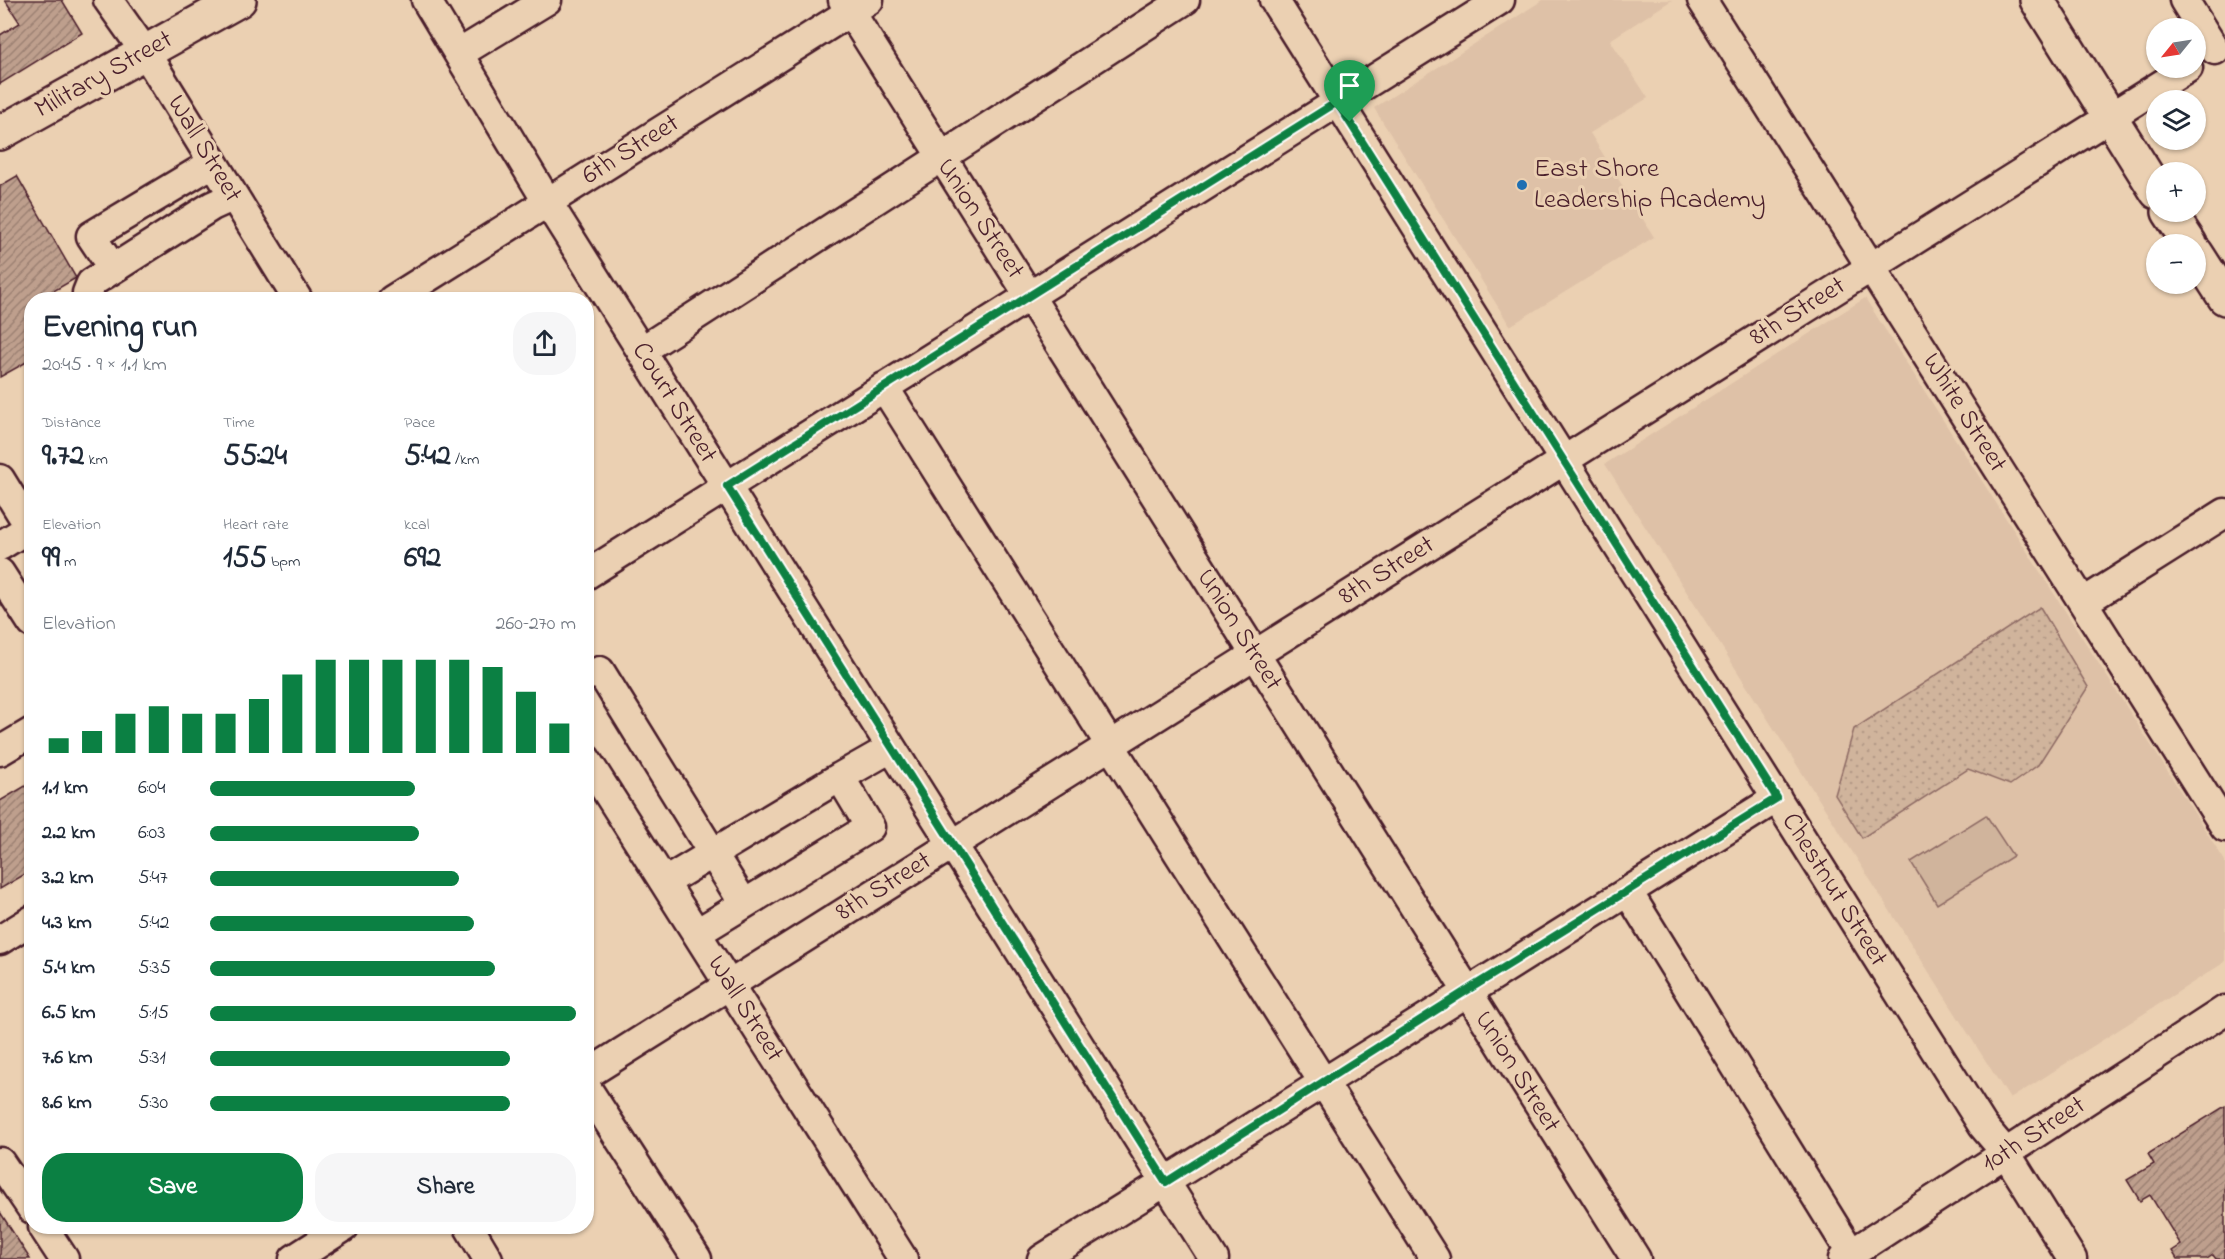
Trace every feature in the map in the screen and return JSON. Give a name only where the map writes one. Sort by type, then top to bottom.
[{"type":"main road","name":"Military Street","points":[[0,133],[239,0]]},
{"type":"main road","points":[[2037,0],[2146,175]]},
{"type":"main road","points":[[2206,269],[2225,298]]},
{"type":"street","name":"Wall Street","points":[[108,0],[145,52],[211,164],[293,292]]},
{"type":"street","name":"Court Street","points":[[426,0],[460,53],[548,203],[1214,1259]]},
{"type":"street","points":[[460,53],[547,0]]},
{"type":"street","points":[[642,351],[1185,0]]},
{"type":"street","name":"Chestnut Street","points":[[1274,0],[1983,1126],[2006,1154],[2072,1259]]},
{"type":"street","points":[[594,570],[1500,0]]},
{"type":"street","name":"White Street","points":[[1702,0],[2225,827]]},
{"type":"street","points":[[2184,0],[2212,52]]},
{"type":"street","name":"Union Street","points":[[854,4],[940,157],[1636,1259]]},
{"type":"street","name":"6th Street","points":[[405,292],[548,203],[854,4]]},
{"type":"street","name":"8th Street","points":[[594,1070],[2172,78]]},
{"type":"street","points":[[113,269],[91,236],[211,164]]},
{"type":"street","points":[[87,292],[91,283],[212,206],[232,197]]},
{"type":"street","points":[[884,387],[1435,1259]]},
{"type":"street","points":[[0,479],[24,517]]},
{"type":"street","points":[[2084,602],[2225,513]]},
{"type":"street","points":[[0,546],[24,532]]},
{"type":"street","points":[[0,573],[24,610]]},
{"type":"street","points":[[594,673],[600,671],[744,904]]},
{"type":"street","points":[[0,751],[24,737]]},
{"type":"street","points":[[665,882],[891,748]]},
{"type":"street","name":"Wall Street","points":[[594,771],[731,984],[903,1259]]},
{"type":"street","points":[[697,933],[870,827],[840,777]]},
{"type":"street","points":[[1042,1259],[1777,798]]},
{"type":"street","points":[[1628,892],[1847,1256]]},
{"type":"street","points":[[0,940],[24,925]]},
{"type":"street","name":"10th Street","points":[[1847,1256],[2225,1010]]},
{"type":"street","points":[[594,1099],[697,1259]]},
{"type":"street","points":[[0,1162],[24,1197]]},
{"type":"street","points":[[48,1234],[64,1259]]},
{"type":"street","points":[[294,1259],[333,1234]]},
{"type":"street","points":[[473,1234],[489,1259]]},
{"type":"shaded area","name":"East Shore Leadership Academy","points":[[1543,0],[1672,0],[1610,40],[1648,98],[1590,133],[1654,237],[1510,326],[1374,108]]},
{"type":"shaded area","points":[[1865,298],[2225,861],[2225,962],[2010,1099],[1605,464]]},
{"type":"shaded area","points":[[2040,607],[2088,687],[2038,765],[2010,785],[1968,769],[1862,838],[1835,795],[1854,729]]},
{"type":"shaded area","points":[[1986,815],[2013,856],[1937,904],[1911,862]]},
{"type":"building","points":[[5,0],[62,0],[82,33],[0,84],[0,35],[20,23]]},
{"type":"building","points":[[17,176],[76,278],[52,292],[24,292],[24,364],[0,377],[0,186]]},
{"type":"building","points":[[24,787],[24,875],[0,889],[0,801]]},
{"type":"building","points":[[2225,1106],[2225,1259],[2216,1259],[2213,1255],[2207,1259],[2177,1259],[2172,1251],[2181,1245],[2150,1195],[2140,1201],[2127,1180],[2154,1164],[2148,1154]]},
{"type":"building","points":[[0,1212],[30,1259],[0,1259]]},
{"type":"place","name":"East Shore Leadership Academy","points":[[1522,185]]},
{"type":"route","points":[[1337,102],[1350,122],[1777,798],[1466,991],[1166,1182],[727,486],[1337,102]]}]
